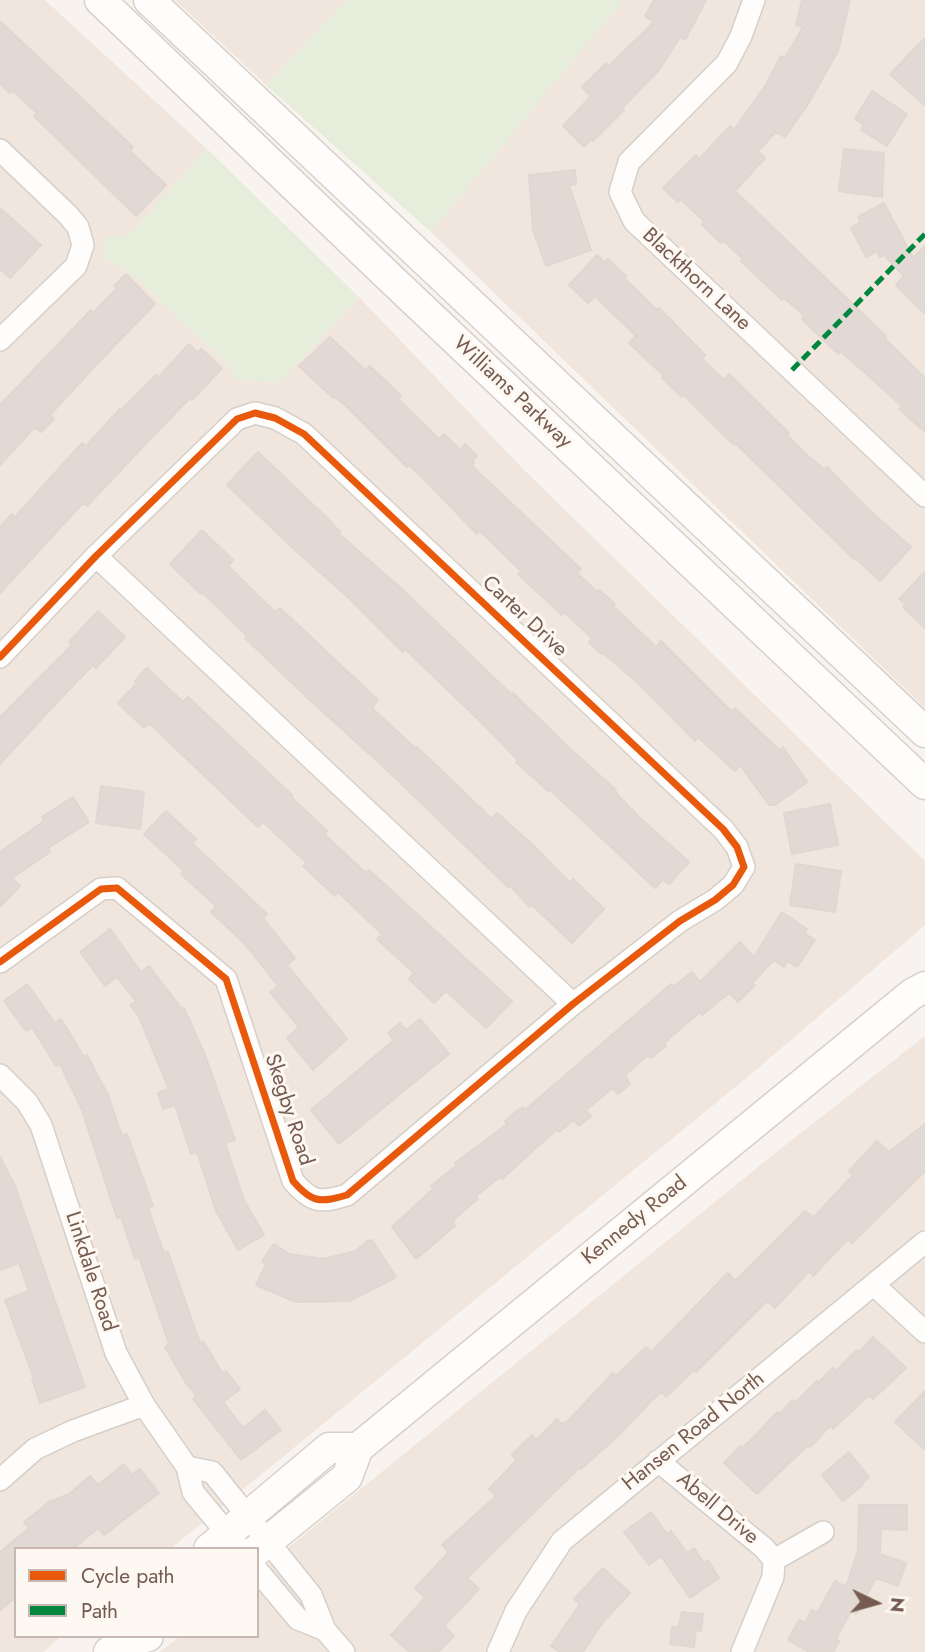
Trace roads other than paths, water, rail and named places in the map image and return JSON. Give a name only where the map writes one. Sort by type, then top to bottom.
[{"type":"main road","name":"Williams Parkway","points":[[100,0],[925,784]]},
{"type":"main road","name":"Williams Parkway","points":[[149,0],[925,732]]},
{"type":"main road","name":"Kennedy Road","points":[[263,1546],[347,1477],[358,1448],[921,985]]},
{"type":"main road","points":[[231,1537],[329,1448],[358,1448]]},
{"type":"main road","points":[[116,1644],[140,1638]]},
{"type":"street","name":"Blackthorn Lane","points":[[754,0],[741,36],[727,63],[629,162],[620,192],[634,221],[925,496]]},
{"type":"street","points":[[0,150],[68,215],[78,227],[83,245],[76,266],[0,340]]},
{"type":"street","name":"Carter Drive","points":[[96,556],[237,419],[255,413],[275,418],[314,444],[723,829],[737,847],[744,867],[733,885],[715,900],[680,921],[573,1004]]},
{"type":"street","points":[[0,657],[96,556],[573,1004]]},
{"type":"street","name":"Skegby Road","points":[[0,962],[101,889],[117,888],[226,979],[293,1181],[306,1196],[327,1201],[347,1195],[573,1004]]},
{"type":"street","name":"Linkdale Road","points":[[0,1075],[27,1102],[41,1125],[117,1353],[144,1405],[187,1467],[212,1472],[231,1537],[263,1546],[311,1595],[325,1630]]},
{"type":"street","name":"Hansen Road North","points":[[498,1652],[516,1611],[562,1541],[925,1242]]},
{"type":"street","points":[[874,1285],[925,1332]]},
{"type":"street","points":[[0,1480],[35,1449],[73,1431],[144,1405]]},
{"type":"street","name":"Abell Drive","points":[[658,1461],[765,1548],[774,1560],[773,1577],[742,1652]]},
{"type":"street","name":"Abell Drive","points":[[774,1560],[823,1532]]},
{"type":"street","points":[[259,1572],[298,1619],[325,1630],[344,1652]]}]
